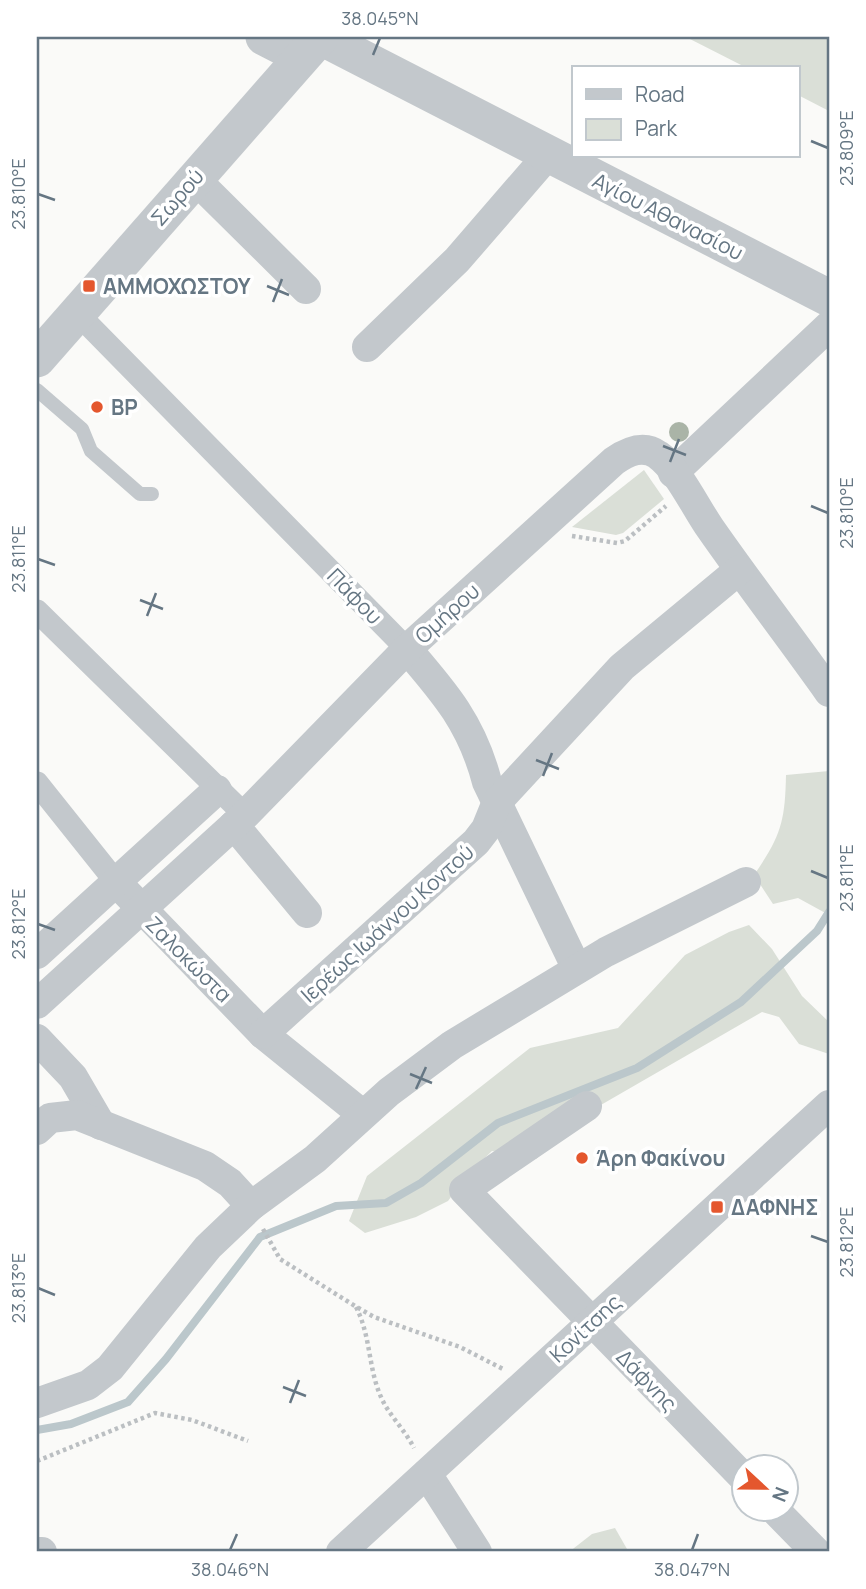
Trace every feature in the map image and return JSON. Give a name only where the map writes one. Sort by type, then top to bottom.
[{"type":"street","name":"Αγίου Αθανασίου","points":[[264,37],[314,43],[547,156],[829,298]]},
{"type":"street","name":"Σωρού","points":[[37,359],[314,43]]},
{"type":"street","points":[[367,347],[457,260],[547,156]]},
{"type":"street","points":[[194,178],[306,289]]},
{"type":"street","name":"Πάφου","points":[[76,312],[407,649],[464,718],[497,803],[577,969]]},
{"type":"street","points":[[678,481],[829,326]]},
{"type":"street","name":"Ομήρου","points":[[37,1004],[239,820],[407,649],[627,452],[646,450],[657,454],[829,692]]},
{"type":"street","name":"Ιερέως Ιωάννου Κοντού","points":[[264,1034],[461,858],[486,829],[497,803],[622,667],[739,570]]},
{"type":"street","points":[[37,611],[217,790],[307,913]]},
{"type":"street","name":"Ζαλοκώστα","points":[[37,783],[141,909],[264,1034],[362,1115]]},
{"type":"street","points":[[37,954],[217,790]]},
{"type":"street","points":[[37,1403],[88,1385],[110,1368],[208,1247],[236,1224],[256,1215],[362,1115],[452,1045],[577,969],[746,882]]},
{"type":"street","points":[[37,1039],[73,1077],[101,1125]]},
{"type":"street","name":"Κονίτσης","points":[[341,1552],[829,1105]]},
{"type":"street","name":"Δάφνης","points":[[587,1106],[464,1190],[730,1464]]},
{"type":"street","points":[[37,1130],[50,1118],[77,1115],[205,1166],[230,1183],[256,1215]]},
{"type":"street","points":[[427,1474],[477,1552]]},
{"type":"street","points":[[787,1522],[816,1552]]},
{"type":"street","points":[[37,1552],[42,1552]]},
{"type":"lane","points":[[37,390],[82,429],[91,451],[140,494],[152,494]]},
{"type":"path","points":[[537,531],[617,543],[625,541],[678,481]]},
{"type":"path","points":[[256,1215],[280,1259],[293,1269],[374,1317],[495,1363],[522,1386]]},
{"type":"path","points":[[355,1306],[363,1321],[373,1375],[382,1400],[404,1428],[427,1474]]},
{"type":"path","points":[[37,1461],[155,1413],[192,1420],[248,1441]]},
{"type":"green space","points":[[686,37],[829,37],[829,111],[800,96],[800,66],[743,66]]},
{"type":"green space","points":[[644,470],[664,499],[623,533],[616,535],[572,527]]},
{"type":"green space","points":[[829,771],[829,915],[798,898],[773,904],[754,875],[780,828],[786,775]]},
{"type":"green space","points":[[749,925],[772,949],[802,996],[829,1022],[829,1054],[799,1044],[779,1017],[762,1012],[587,1113],[536,1159],[492,1151],[468,1174],[448,1201],[416,1217],[365,1233],[349,1221],[367,1176],[530,1048],[618,1028],[685,955],[729,932]]},
{"type":"green space","points":[[615,1528],[627,1549],[626,1552],[569,1552],[592,1534]]},
{"type":"waterway","points":[[37,1430],[71,1424],[128,1402],[166,1359],[260,1237],[336,1206],[386,1203],[421,1183],[498,1123],[637,1068],[741,1002],[817,931],[829,912]]},
{"type":"place","name":"ΑΜΜΟΧΩΣΤΟΥ","points":[[89,286]]},
{"type":"place","name":"BP","points":[[97,407]]},
{"type":"place","name":"Άρη Φακίνου","points":[[582,1158]]},
{"type":"place","name":"ΔΑΦΝΗΣ","points":[[717,1207]]}]
